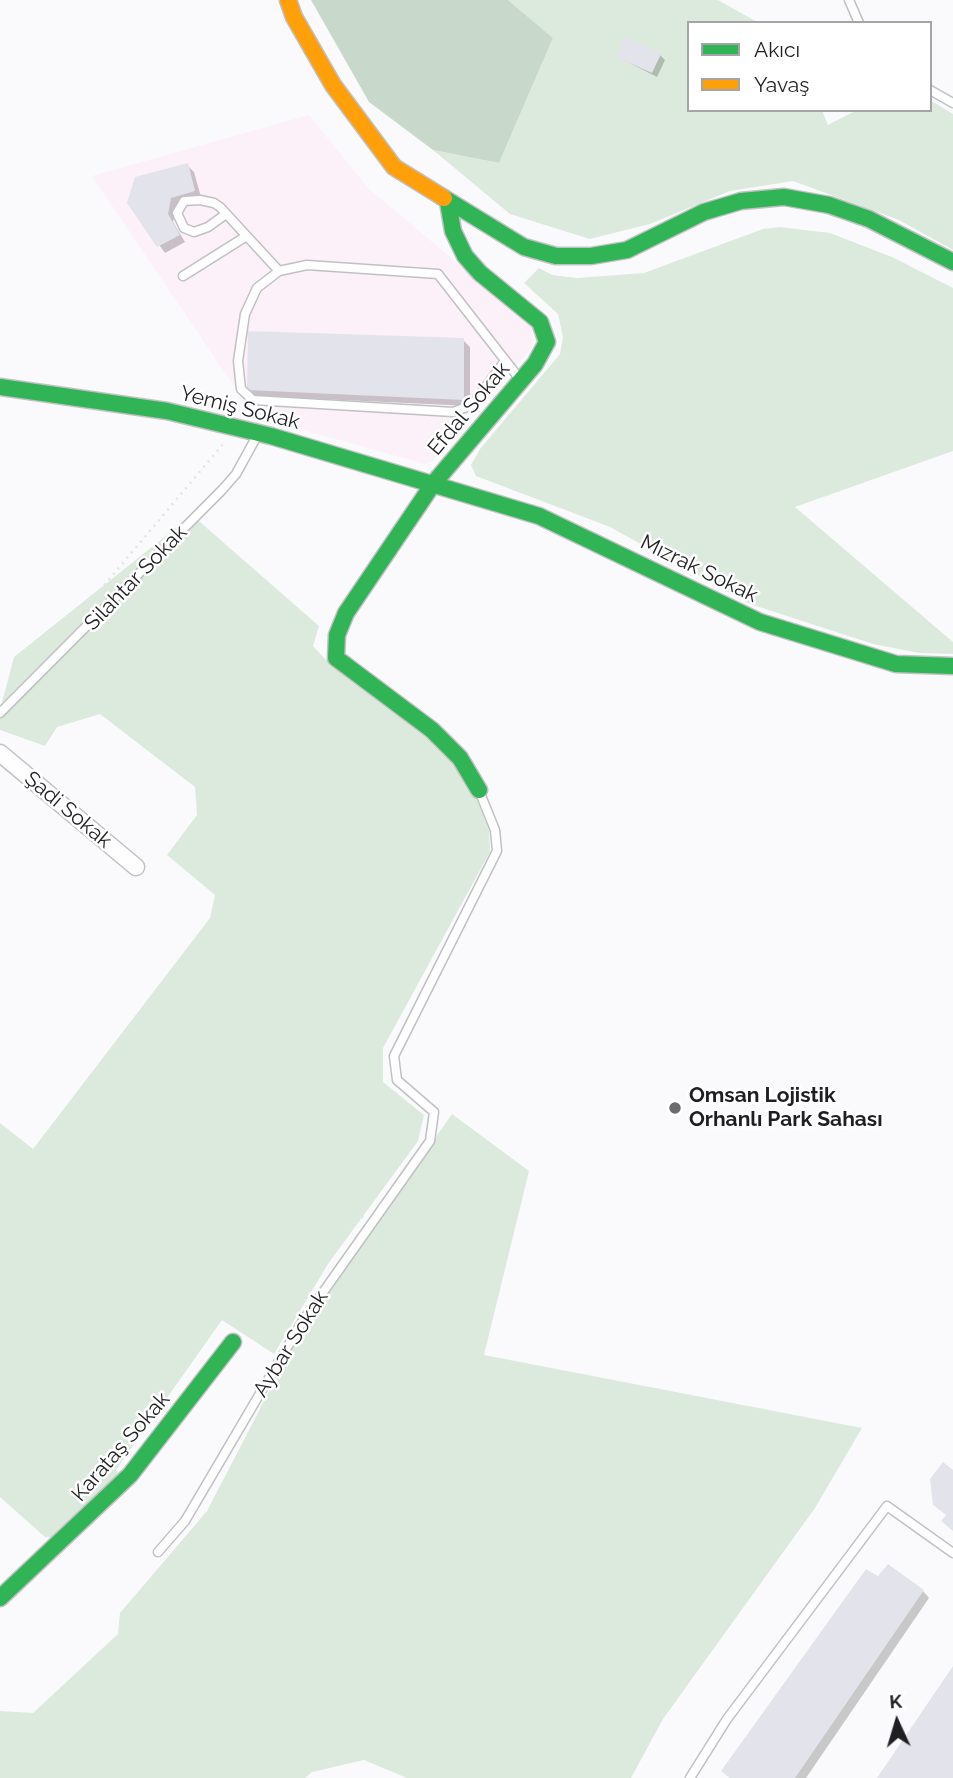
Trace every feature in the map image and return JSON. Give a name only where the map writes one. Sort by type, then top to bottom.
[{"type":"street","points":[[288,0],[294,17],[333,85],[394,167],[524,247],[556,256],[591,256],[627,250],[704,212],[741,201],[784,197],[829,205],[869,219],[953,262]]},
{"type":"street","name":"Efdal Sokak","points":[[448,202],[453,231],[465,256],[546,331],[543,353],[433,484],[346,613],[337,635],[336,658],[432,730],[460,758],[479,790]]},
{"type":"street","name":"Yemiş Sokak","points":[[0,387],[167,411],[237,427],[433,484]]},
{"type":"street","name":"Mızrak Sokak","points":[[433,484],[571,529],[760,622],[883,661],[916,666],[953,666]]},
{"type":"street","name":"Şadi Sokak","points":[[0,752],[136,867]]},
{"type":"street","name":"Karataş Sokak","points":[[0,1598],[130,1475],[233,1342]]},
{"type":"lane","points":[[849,0],[858,21]]},
{"type":"lane","points":[[932,91],[953,103]]},
{"type":"lane","points":[[226,214],[203,230],[194,232],[184,228],[177,213],[184,201],[214,204],[226,214],[279,271]]},
{"type":"lane","points":[[183,276],[245,237]]},
{"type":"lane","points":[[505,361],[472,405],[453,412],[253,400],[245,394],[239,383],[241,330],[252,296],[263,282],[279,271],[307,265],[438,274],[521,380]]},
{"type":"lane","name":"Silahtar Sokak","points":[[0,713],[223,489],[236,474],[258,433]]},
{"type":"lane","points":[[397,1080],[394,1056],[497,851],[495,830],[479,790]]},
{"type":"lane","name":"Aybar Sokak","points":[[158,1552],[185,1521],[302,1322],[430,1140],[434,1112],[397,1080]]},
{"type":"lane","points":[[690,1778],[727,1718],[887,1506],[953,1553]]},
{"type":"path","name":"Silahtar Sokak","points":[[61,635],[237,427]]},
{"type":"path","points":[[361,1218],[386,1158],[397,1080]]},
{"type":"shaded area","points":[[309,115],[368,188],[533,327],[532,347],[434,460],[425,464],[254,416],[92,176]]},
{"type":"green space","points":[[311,0],[508,0],[553,38],[499,163],[433,150],[369,102]]},
{"type":"green space","points":[[508,0],[718,0],[755,21],[687,21],[687,112],[823,112],[828,125],[853,112],[932,112],[932,101],[953,114],[953,250],[899,220],[793,181],[730,191],[650,224],[590,239],[510,214],[433,150],[499,163],[553,38]]},
{"type":"green space","points":[[780,227],[830,233],[892,257],[953,288],[953,451],[795,507],[953,642],[953,654],[919,653],[873,644],[750,604],[610,527],[476,476],[471,465],[480,449],[560,354],[563,337],[558,314],[524,283],[539,268],[552,275],[577,278],[644,273],[763,229]]},
{"type":"green space","points":[[192,515],[319,626],[313,646],[325,659],[442,747],[470,783],[489,830],[490,852],[383,1048],[383,1082],[424,1115],[418,1141],[328,1264],[274,1354],[222,1320],[116,1470],[120,1476],[59,1538],[45,1537],[0,1497],[0,1123],[33,1149],[210,918],[215,895],[167,855],[197,815],[195,787],[100,714],[57,727],[45,746],[0,730],[0,710],[14,657]]},
{"type":"green space","points":[[452,1114],[529,1171],[484,1355],[862,1428],[815,1508],[663,1719],[631,1778],[407,1778],[364,1760],[312,1772],[305,1778],[0,1778],[0,1711],[33,1713],[118,1634],[120,1613],[207,1511],[304,1324]]},
{"type":"building","points":[[625,37],[661,54],[652,73],[616,57]]},
{"type":"building","points":[[188,163],[195,191],[171,198],[168,214],[180,235],[157,247],[127,203],[135,177]]},
{"type":"building","points":[[248,331],[464,338],[464,400],[247,390]]},
{"type":"building","points":[[943,1462],[953,1470],[953,1531],[941,1521],[946,1515],[933,1505],[930,1479]]},
{"type":"building","points":[[888,1564],[924,1590],[795,1778],[730,1778],[721,1771],[866,1569],[878,1576]]},
{"type":"building","points":[[953,1666],[953,1778],[877,1778]]},
{"type":"traffic: fast","points":[[444,198],[524,247],[556,256],[591,256],[627,250],[704,212],[741,201],[784,197],[829,205],[869,219],[953,262]]},
{"type":"traffic: fast","points":[[448,202],[453,231],[465,256],[480,273],[540,322],[547,342],[535,364],[433,484],[346,613],[337,635],[336,658],[432,730],[460,758],[479,790]]},
{"type":"traffic: fast","points":[[0,387],[167,411],[271,436],[539,516],[760,622],[896,664],[953,666]]},
{"type":"traffic: fast","points":[[0,1598],[130,1475],[233,1342]]},
{"type":"traffic: slow","points":[[288,0],[294,17],[333,85],[394,167],[444,198]]},
{"type":"place","name":"Omsan Lojistik Orhanlı Park Sahası","points":[[675,1108]]}]
